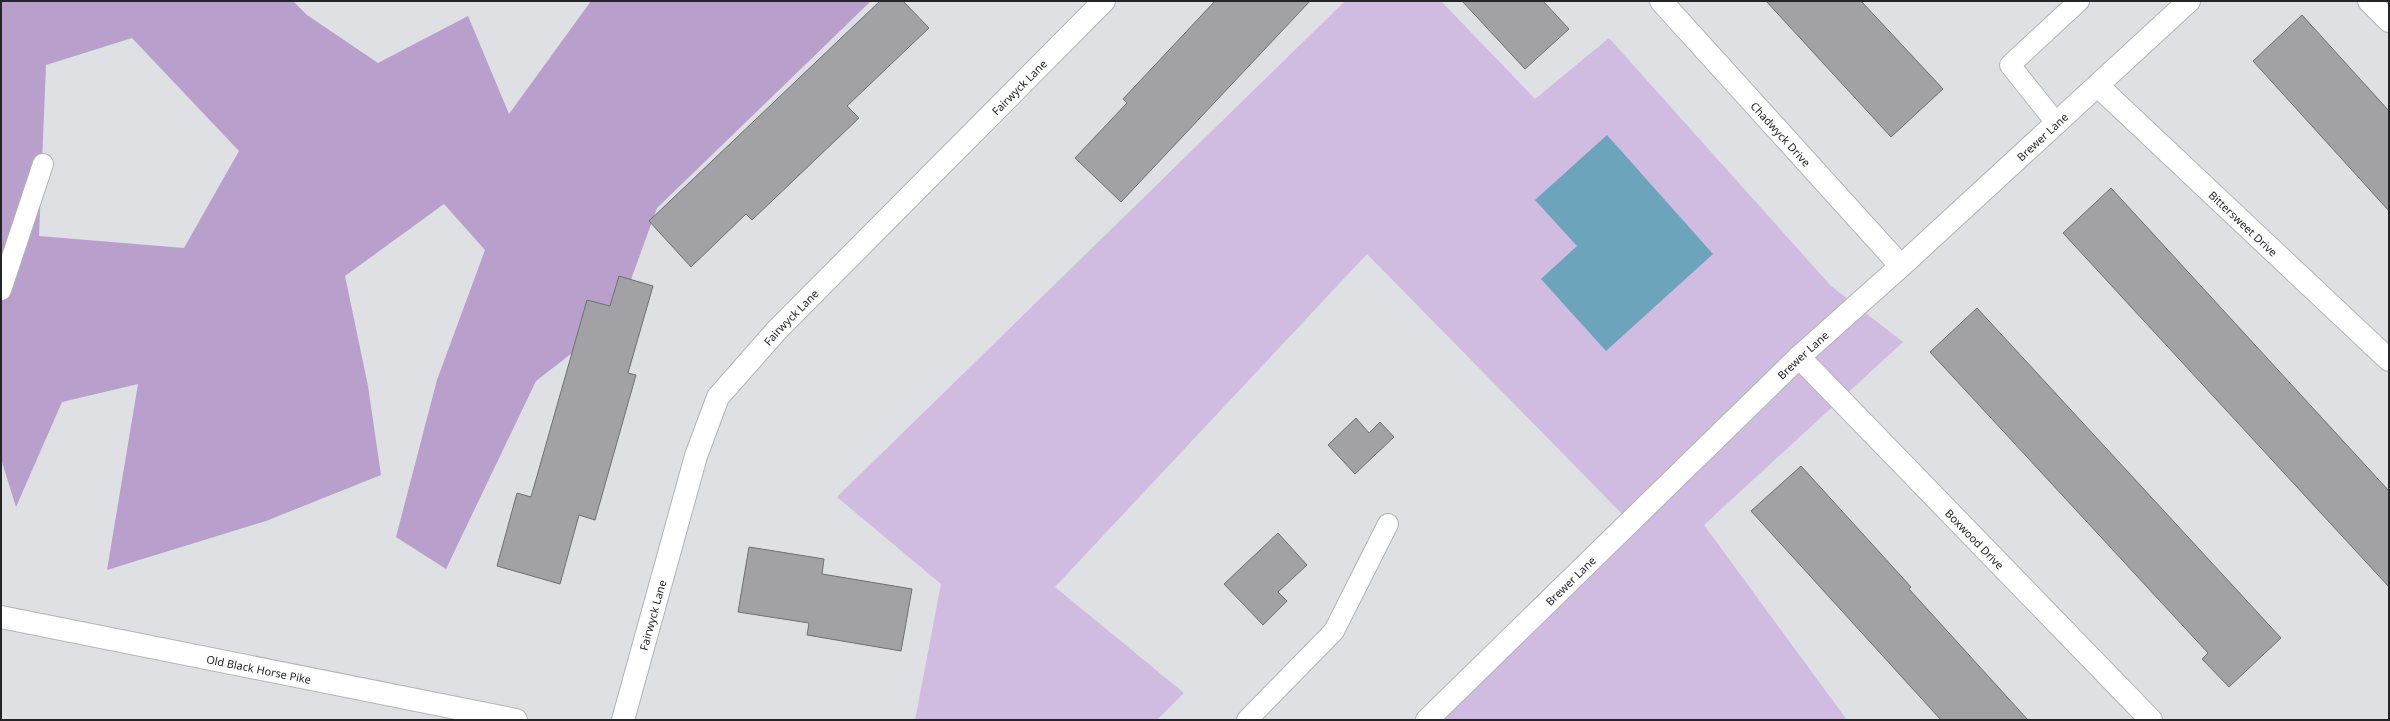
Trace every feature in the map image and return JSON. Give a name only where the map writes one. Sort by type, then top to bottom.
[{"type":"street","name":"Fairwyck Lane","points":[[623,720],[696,456],[718,397],[777,330],[1104,1]]},
{"type":"street","name":"Chadwyck Drive","points":[[1662,1],[1901,266]]},
{"type":"street","name":"Brewer Lane","points":[[1427,720],[1799,357],[1901,266],[2189,1]]},
{"type":"street","points":[[2369,1],[2389,21]]},
{"type":"street","name":"Bittersweet Drive","points":[[2098,86],[2389,360]]},
{"type":"street","name":"Boxwood Drive","points":[[1799,357],[2151,720]]},
{"type":"street","name":"Old Black Horse Pike","points":[[1,617],[516,720]]},
{"type":"lane","points":[[2056,124],[2010,65],[2079,1]]},
{"type":"lane","points":[[1,290],[43,164]]},
{"type":"lane","points":[[1247,720],[1334,631],[1388,524]]},
{"type":"shaded area","points":[[1,1],[293,1],[307,15],[378,63],[468,16],[509,114],[591,1],[871,1],[657,208],[617,318],[536,381],[446,569],[396,537],[437,380],[485,250],[444,204],[345,276],[368,386],[381,475],[266,521],[107,570],[138,384],[62,402],[16,507],[1,459]],"holes":[[[132,38],[239,151],[184,248],[39,236],[46,65]]]},
{"type":"shaded area","points":[[1345,1],[1441,1],[1535,99],[1609,38],[1831,286],[1903,342],[1704,525],[1847,720],[1442,720],[1628,520],[1367,254],[1055,587],[1184,693],[1157,720],[915,720],[941,584],[837,497]]},
{"type":"water","points":[[1607,135],[1713,254],[1606,351],[1541,279],[1577,246],[1535,200]]},
{"type":"building","points":[[880,1],[903,1],[929,28],[847,106],[859,118],[752,220],[746,214],[691,267],[649,221]]},
{"type":"building","points":[[1215,1],[1310,1],[1121,202],[1075,158],[1127,103],[1123,99]]},
{"type":"building","points":[[1462,1],[1543,1],[1569,29],[1525,69]]},
{"type":"building","points":[[1766,1],[1861,1],[1943,89],[1891,137]]},
{"type":"building","points":[[2302,15],[2389,111],[2389,211],[2253,61]]},
{"type":"building","points":[[2111,188],[2389,491],[2389,587],[2063,233]]},
{"type":"building","points":[[619,276],[653,286],[628,373],[636,375],[595,520],[579,515],[560,584],[497,566],[517,493],[531,497],[587,300],[610,306]]},
{"type":"building","points":[[1977,308],[2281,638],[2229,687],[2202,659],[2208,653],[1930,352]]},
{"type":"building","points":[[1356,418],[1369,433],[1380,422],[1394,437],[1355,474],[1328,445]]},
{"type":"building","points":[[1801,466],[1911,587],[1909,589],[2028,720],[1941,720],[1751,511]]},
{"type":"building","points":[[1278,533],[1307,565],[1278,592],[1287,601],[1263,625],[1224,584]]},
{"type":"building","points":[[749,547],[824,559],[822,574],[912,589],[901,651],[807,635],[809,623],[738,612]]}]
